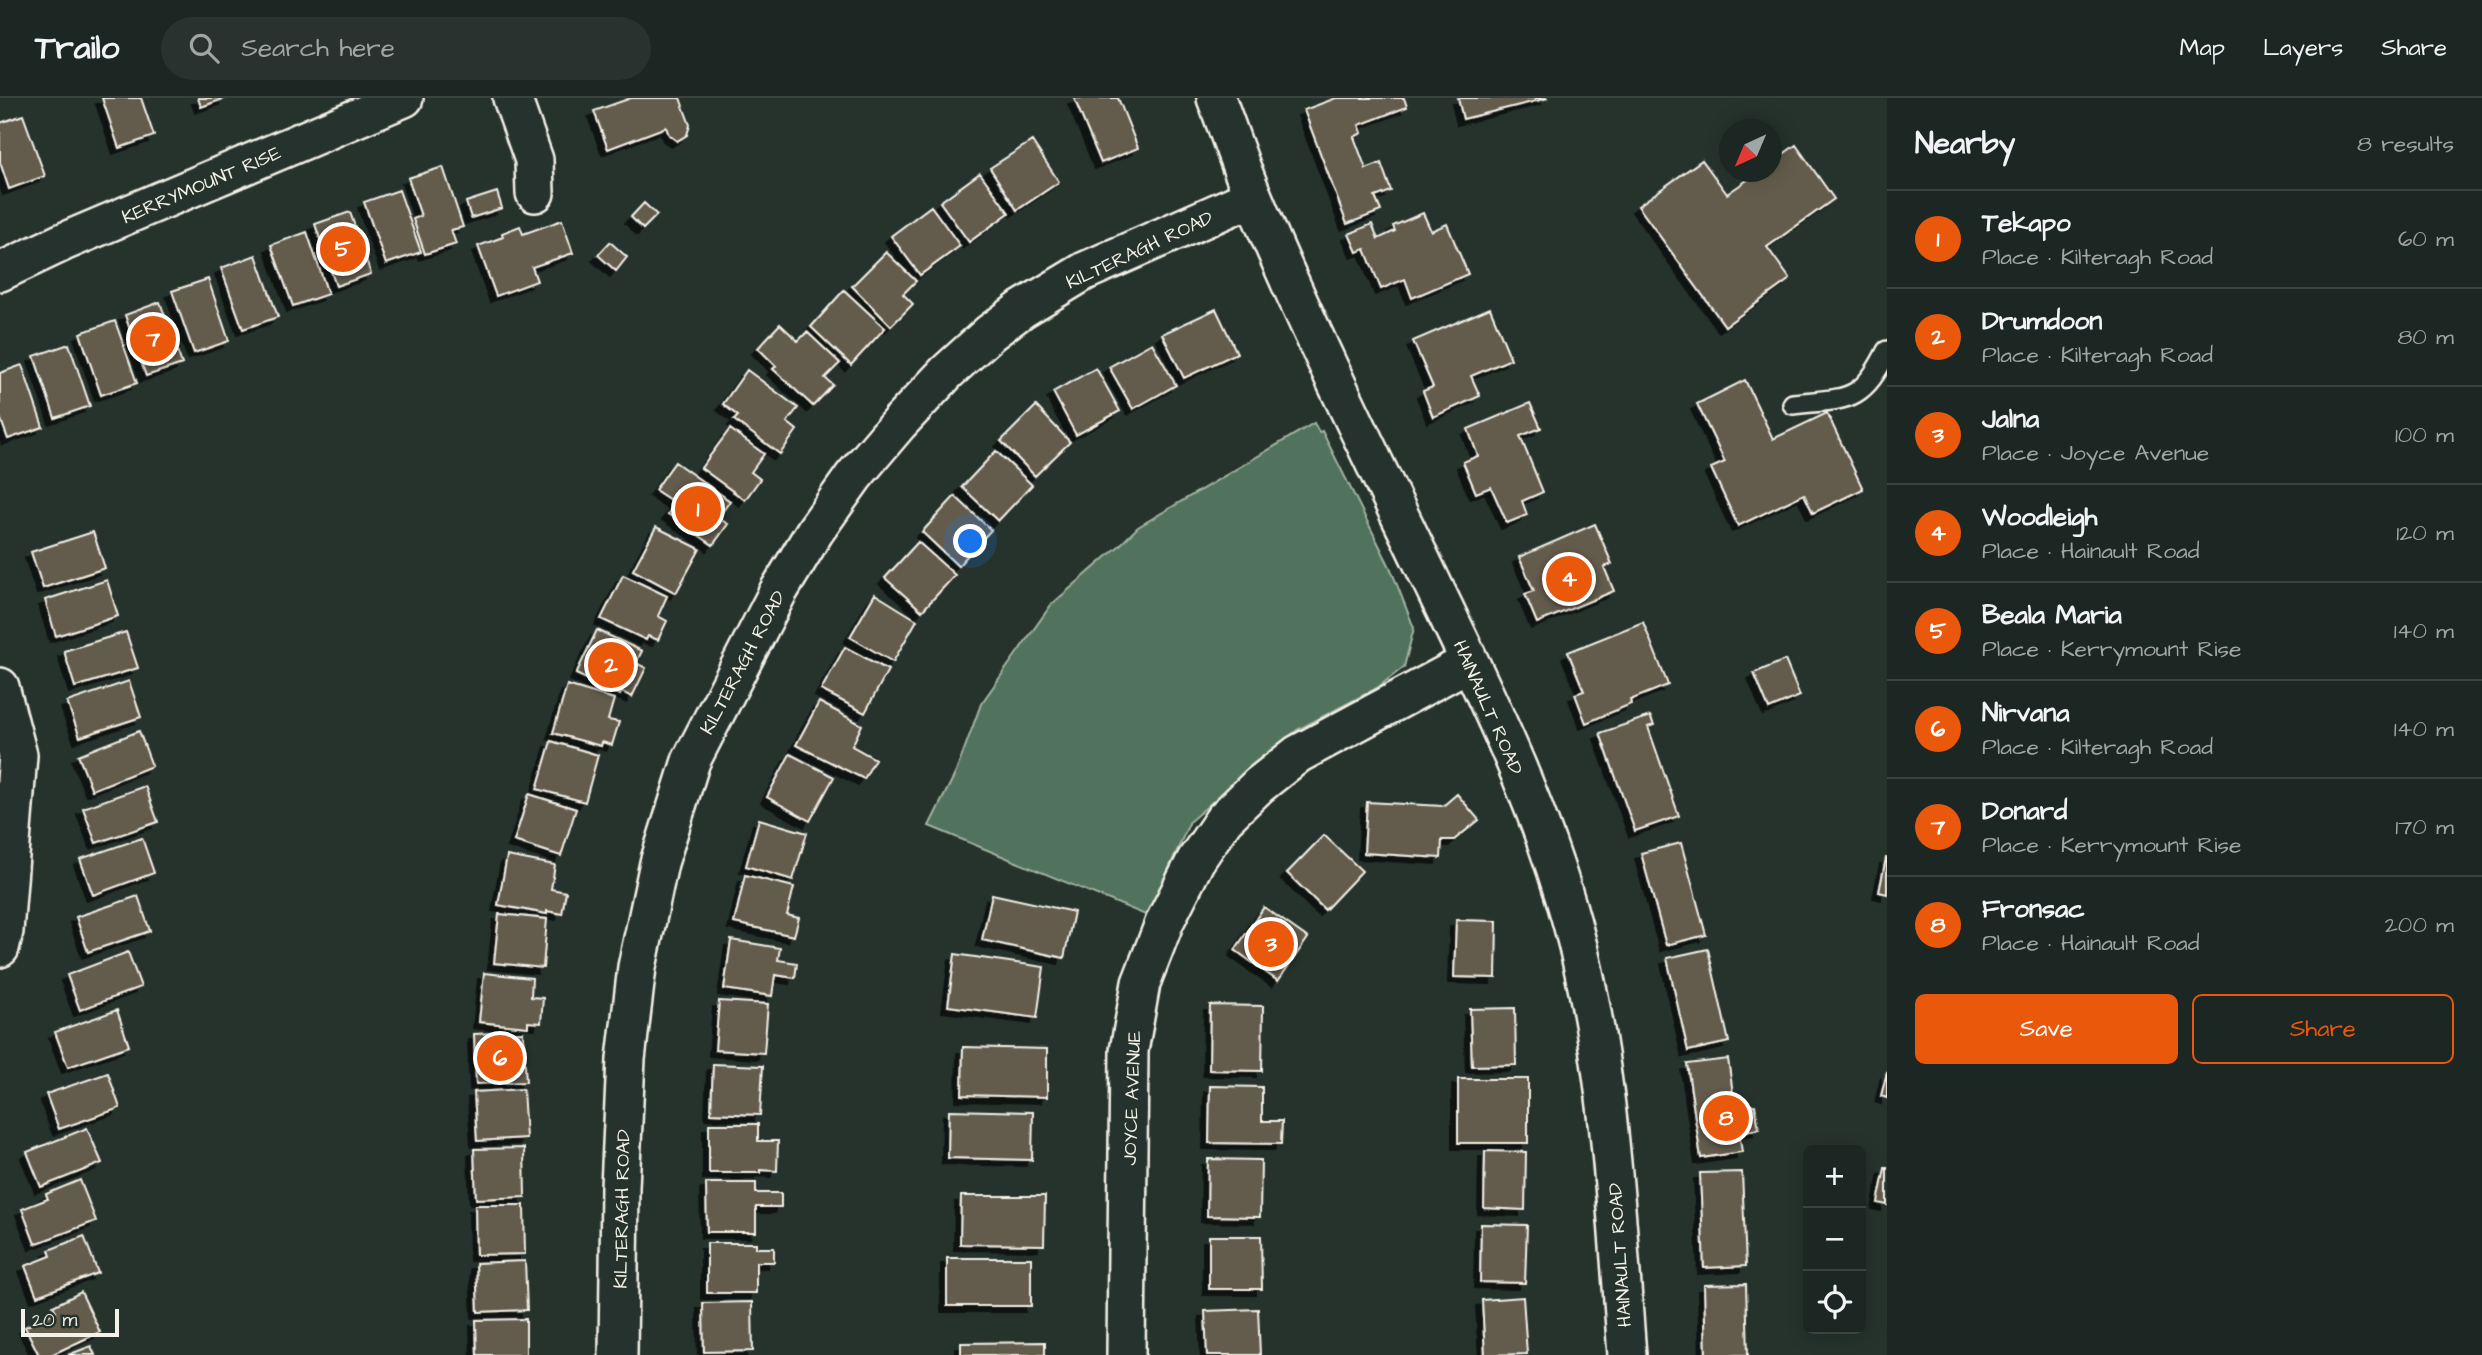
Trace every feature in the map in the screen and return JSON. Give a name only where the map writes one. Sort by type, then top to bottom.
[{"type":"street","name":"KERRYMOUNT RISE","points":[[0,272],[63,242],[404,98]]},
{"type":"street","points":[[512,98],[534,160],[536,193]]},
{"type":"street","name":"HAINAULT ROAD","points":[[1216,98],[1253,197],[1352,416],[1469,662],[1546,840],[1573,924],[1600,1066],[1615,1193],[1627,1355]]},
{"type":"street","name":"KILTERAGH ROAD","points":[[618,1355],[620,1187],[626,1059],[632,1001],[645,928],[659,863],[691,761],[780,587],[860,467],[947,372],[990,333],[1022,309],[1085,271],[1253,197]]},
{"type":"street","name":"JOYCE AVENUE","points":[[1126,1355],[1129,1051],[1141,983],[1165,921],[1196,860],[1224,820],[1259,785],[1298,754],[1469,662]]},
{"type":"street","points":[[0,687],[18,755],[4,931],[0,948]]},
{"type":"lane","points":[[1793,404],[1836,400],[1855,395],[1874,377],[1887,351]]},
{"type":"green space","points":[[1314,423],[1319,432],[1322,431],[1390,567],[1414,628],[1404,667],[1377,688],[1297,730],[1190,821],[1148,916],[929,826],[956,772],[981,704],[1051,605],[1138,527]]},
{"type":"building","points":[[102,98],[141,98],[154,136],[119,148]]},
{"type":"building","points":[[198,98],[226,98],[201,107]]},
{"type":"building","points":[[631,98],[680,98],[690,125],[687,135],[677,141],[669,135],[666,127],[608,149],[594,111]]},
{"type":"building","points":[[1074,98],[1118,98],[1138,148],[1101,163]]},
{"type":"building","points":[[1336,98],[1404,98],[1407,107],[1359,125],[1362,133],[1354,137],[1366,169],[1381,163],[1391,191],[1375,197],[1381,211],[1347,224],[1304,110]]},
{"type":"building","points":[[1458,98],[1548,98],[1463,119]]},
{"type":"building","points":[[23,115],[45,176],[9,189],[0,162],[0,123]]},
{"type":"building","points":[[1032,141],[1059,182],[1017,210],[990,168]]},
{"type":"building","points":[[1796,145],[1834,199],[1767,247],[1790,279],[1725,326],[1638,206],[1702,160],[1727,194],[1744,182],[1782,182],[1782,155]]},
{"type":"building","points":[[443,167],[463,227],[451,230],[456,244],[425,254],[413,219],[421,216],[408,178]]},
{"type":"building","points":[[980,173],[1009,213],[969,242],[940,202]]},
{"type":"building","points":[[399,190],[421,252],[386,264],[364,202]]},
{"type":"building","points":[[497,192],[502,208],[471,218],[466,202]]},
{"type":"building","points":[[644,203],[657,215],[643,229],[631,217]]},
{"type":"building","points":[[931,206],[960,246],[920,275],[891,236]]},
{"type":"building","points":[[350,212],[371,274],[336,286],[315,224]]},
{"type":"building","points":[[1423,213],[1431,231],[1447,224],[1468,274],[1412,298],[1405,279],[1381,289],[1365,249],[1357,252],[1349,234],[1372,224],[1378,239],[1395,231],[1393,226]]},
{"type":"building","points":[[562,220],[573,253],[532,267],[537,281],[496,296],[478,246],[503,237],[502,233],[520,226],[523,234]]},
{"type":"building","points":[[307,232],[328,294],[293,306],[271,245]]},
{"type":"building","points":[[610,242],[627,257],[616,271],[598,255]]},
{"type":"building","points":[[886,252],[916,281],[903,294],[913,304],[891,326],[852,286]]},
{"type":"building","points":[[256,255],[278,317],[243,329],[221,268]]},
{"type":"building","points":[[208,279],[229,341],[194,353],[172,291]]},
{"type":"building","points":[[844,290],[885,328],[851,365],[811,327]]},
{"type":"building","points":[[160,302],[182,364],[146,376],[125,315]]},
{"type":"building","points":[[1490,308],[1511,359],[1471,376],[1480,396],[1433,417],[1423,391],[1433,387],[1413,341]]},
{"type":"building","points":[[1216,309],[1237,353],[1184,378],[1162,334]]},
{"type":"building","points":[[115,321],[137,383],[101,395],[80,333]]},
{"type":"building","points":[[780,324],[798,341],[807,332],[840,363],[825,378],[833,385],[813,406],[773,369],[776,366],[758,348]]},
{"type":"building","points":[[1152,343],[1176,385],[1133,409],[1109,367]]},
{"type":"building","points":[[69,344],[90,406],[55,418],[34,356]]},
{"type":"building","points":[[22,365],[43,427],[8,439],[0,417],[0,373]]},
{"type":"building","points":[[1096,368],[1120,411],[1076,435],[1053,392]]},
{"type":"building","points":[[747,370],[798,408],[787,422],[797,430],[780,454],[734,420],[738,416],[723,404]]},
{"type":"building","points":[[1745,380],[1773,439],[1827,413],[1863,489],[1813,513],[1804,494],[1738,526],[1711,468],[1725,462],[1697,404]]},
{"type":"building","points":[[1530,403],[1541,428],[1520,436],[1543,492],[1522,501],[1527,515],[1507,523],[1491,487],[1476,493],[1463,462],[1478,456],[1468,429]]},
{"type":"building","points":[[1036,406],[1070,442],[1035,476],[1001,441]]},
{"type":"building","points":[[730,429],[764,454],[751,472],[760,479],[745,500],[701,468]]},
{"type":"building","points":[[996,451],[1032,485],[998,521],[962,487]]},
{"type":"building","points":[[675,462],[730,501],[718,518],[728,524],[713,545],[668,514],[675,503],[655,490]]},
{"type":"building","points":[[955,496],[991,530],[958,566],[922,532]]},
{"type":"building","points":[[1595,524],[1612,564],[1604,567],[1614,591],[1537,623],[1525,594],[1534,591],[1519,557]]},
{"type":"building","points":[[656,527],[700,549],[676,593],[633,570]]},
{"type":"building","points":[[93,532],[105,568],[43,588],[31,552]]},
{"type":"building","points":[[918,542],[955,575],[922,611],[885,578]]},
{"type":"building","points":[[623,575],[667,596],[658,616],[667,621],[658,640],[648,636],[646,640],[601,619]]},
{"type":"building","points":[[107,580],[118,616],[56,636],[45,600]]},
{"type":"building","points":[[875,594],[917,620],[893,662],[850,637]]},
{"type":"building","points":[[1643,622],[1668,685],[1630,700],[1631,704],[1586,723],[1575,694],[1584,691],[1568,652]]},
{"type":"building","points":[[597,630],[642,651],[636,663],[646,668],[632,697],[622,692],[620,695],[576,674]]},
{"type":"building","points":[[126,632],[138,668],[75,687],[64,651]]},
{"type":"building","points":[[845,647],[888,670],[865,713],[821,690]]},
{"type":"building","points":[[1785,660],[1800,696],[1769,709],[1754,673]]},
{"type":"building","points":[[129,681],[141,717],[80,737],[67,702]]},
{"type":"building","points":[[567,685],[614,699],[608,720],[619,722],[612,745],[602,742],[601,746],[553,733]]},
{"type":"building","points":[[819,702],[862,725],[852,746],[875,759],[864,779],[796,745]]},
{"type":"building","points":[[1650,716],[1654,725],[1648,727],[1679,816],[1635,831],[1600,733]]},
{"type":"building","points":[[139,731],[152,766],[92,790],[78,755]]},
{"type":"building","points":[[551,741],[598,755],[585,802],[537,789]]},
{"type":"building","points":[[790,754],[834,777],[810,821],[767,797]]},
{"type":"building","points":[[145,786],[158,822],[96,843],[83,808]]},
{"type":"building","points":[[529,794],[576,809],[561,856],[514,841]]},
{"type":"building","points":[[1457,794],[1479,820],[1454,840],[1442,840],[1441,858],[1364,853],[1367,802],[1443,806]]},
{"type":"building","points":[[759,819],[807,833],[793,880],[746,866]]},
{"type":"building","points":[[1324,835],[1362,871],[1325,910],[1287,873]]},
{"type":"building","points":[[142,838],[154,873],[93,895],[80,859]]},
{"type":"building","points":[[1681,843],[1706,935],[1666,945],[1641,853]]},
{"type":"building","points":[[507,856],[555,865],[551,889],[566,892],[562,914],[498,905]]},
{"type":"building","points":[[1887,858],[1887,894],[1879,892]]},
{"type":"building","points":[[745,875],[794,887],[787,915],[799,918],[794,936],[734,923]]},
{"type":"building","points":[[992,894],[1074,912],[1064,958],[982,940]]},
{"type":"building","points":[[138,896],[150,931],[88,952],[76,917]]},
{"type":"building","points":[[1264,907],[1308,938],[1278,981],[1235,950]]},
{"type":"building","points":[[499,914],[547,919],[543,968],[494,963]]},
{"type":"building","points":[[1456,920],[1497,921],[1496,978],[1454,977]]},
{"type":"building","points":[[731,940],[780,948],[778,960],[797,963],[795,978],[775,975],[772,996],[724,989]]},
{"type":"building","points":[[1708,949],[1729,1042],[1688,1051],[1667,958]]},
{"type":"building","points":[[128,952],[141,987],[80,1010],[67,975]]},
{"type":"building","points":[[955,954],[1044,967],[1037,1018],[948,1006]]},
{"type":"building","points":[[484,973],[532,978],[531,997],[543,998],[541,1023],[528,1022],[528,1027],[479,1022]]},
{"type":"building","points":[[719,1001],[768,1004],[764,1053],[715,1050]]},
{"type":"building","points":[[1210,1005],[1263,1006],[1262,1071],[1209,1070]]},
{"type":"building","points":[[1515,1008],[1516,1065],[1472,1066],[1470,1009]]},
{"type":"building","points":[[117,1010],[129,1046],[68,1067],[55,1032]]},
{"type":"building","points":[[523,1032],[526,1082],[476,1084],[474,1034]]},
{"type":"building","points":[[963,1047],[1047,1049],[1047,1097],[962,1095]]},
{"type":"building","points":[[1728,1059],[1735,1107],[1755,1105],[1759,1129],[1739,1132],[1742,1152],[1701,1158],[1687,1064]]},
{"type":"building","points":[[713,1064],[763,1066],[760,1115],[711,1113]]},
{"type":"building","points":[[1887,1072],[1887,1098],[1881,1096]]},
{"type":"building","points":[[108,1073],[120,1108],[59,1129],[46,1094]]},
{"type":"building","points":[[1458,1079],[1528,1079],[1528,1143],[1458,1143]]},
{"type":"building","points":[[1210,1086],[1262,1087],[1262,1121],[1282,1121],[1281,1144],[1209,1143]]},
{"type":"building","points":[[523,1089],[526,1138],[477,1141],[474,1092]]},
{"type":"building","points":[[949,1110],[1033,1112],[1032,1160],[948,1158]]},
{"type":"building","points":[[709,1124],[758,1124],[758,1141],[778,1141],[777,1171],[709,1173]]},
{"type":"building","points":[[87,1128],[102,1163],[41,1187],[27,1152]]},
{"type":"building","points":[[524,1148],[525,1197],[476,1199],[474,1149]]},
{"type":"building","points":[[1485,1151],[1526,1152],[1525,1210],[1484,1208]]},
{"type":"building","points":[[1208,1159],[1261,1160],[1260,1217],[1207,1216]]},
{"type":"building","points":[[1887,1168],[1887,1205],[1878,1203]]},
{"type":"building","points":[[1742,1172],[1746,1266],[1704,1268],[1700,1173]]},
{"type":"building","points":[[80,1180],[96,1221],[35,1244],[22,1209],[48,1199],[46,1194]]},
{"type":"building","points":[[706,1183],[756,1183],[756,1193],[781,1193],[781,1207],[756,1207],[756,1232],[707,1232]]},
{"type":"building","points":[[961,1196],[1045,1196],[1044,1245],[960,1244]]},
{"type":"building","points":[[475,1205],[524,1205],[525,1254],[476,1255]]},
{"type":"building","points":[[1481,1224],[1527,1225],[1525,1283],[1480,1282]]},
{"type":"building","points":[[84,1236],[98,1273],[37,1296],[25,1266],[51,1256],[49,1250]]},
{"type":"building","points":[[1209,1236],[1261,1236],[1262,1289],[1209,1289]]},
{"type":"building","points":[[707,1243],[756,1243],[756,1248],[774,1248],[774,1262],[756,1262],[756,1293],[707,1293]]},
{"type":"building","points":[[947,1258],[1031,1258],[1031,1306],[947,1306]]},
{"type":"building","points":[[525,1261],[527,1310],[478,1312],[476,1263]]},
{"type":"building","points":[[1746,1284],[1748,1355],[1706,1355],[1704,1285]]},
{"type":"building","points":[[81,1292],[100,1332],[51,1355],[39,1355],[25,1327],[56,1311],[53,1306]]},
{"type":"building","points":[[1523,1297],[1527,1354],[1485,1355],[1482,1300]]},
{"type":"building","points":[[752,1302],[753,1351],[704,1352],[703,1303]]},
{"type":"building","points":[[1258,1309],[1260,1355],[1207,1355],[1205,1311]]},
{"type":"building","points":[[526,1319],[526,1355],[477,1355],[476,1320]]},
{"type":"building","points":[[1045,1342],[1045,1355],[961,1355],[961,1343]]},
{"type":"building","points":[[91,1346],[95,1355],[68,1355]]},
{"type":"place","name":"Beala Maria","points":[[343,249]]},
{"type":"place","name":"Donard","points":[[153,339]]},
{"type":"place","name":"Tekapo","points":[[698,509]]},
{"type":"place","name":"Woodleigh","points":[[1569,579]]},
{"type":"place","name":"Drumdoon","points":[[611,665]]},
{"type":"place","name":"Jalna","points":[[1271,944]]},
{"type":"place","name":"Nirvana","points":[[500,1058]]},
{"type":"place","name":"Fronsac","points":[[1726,1118]]}]
